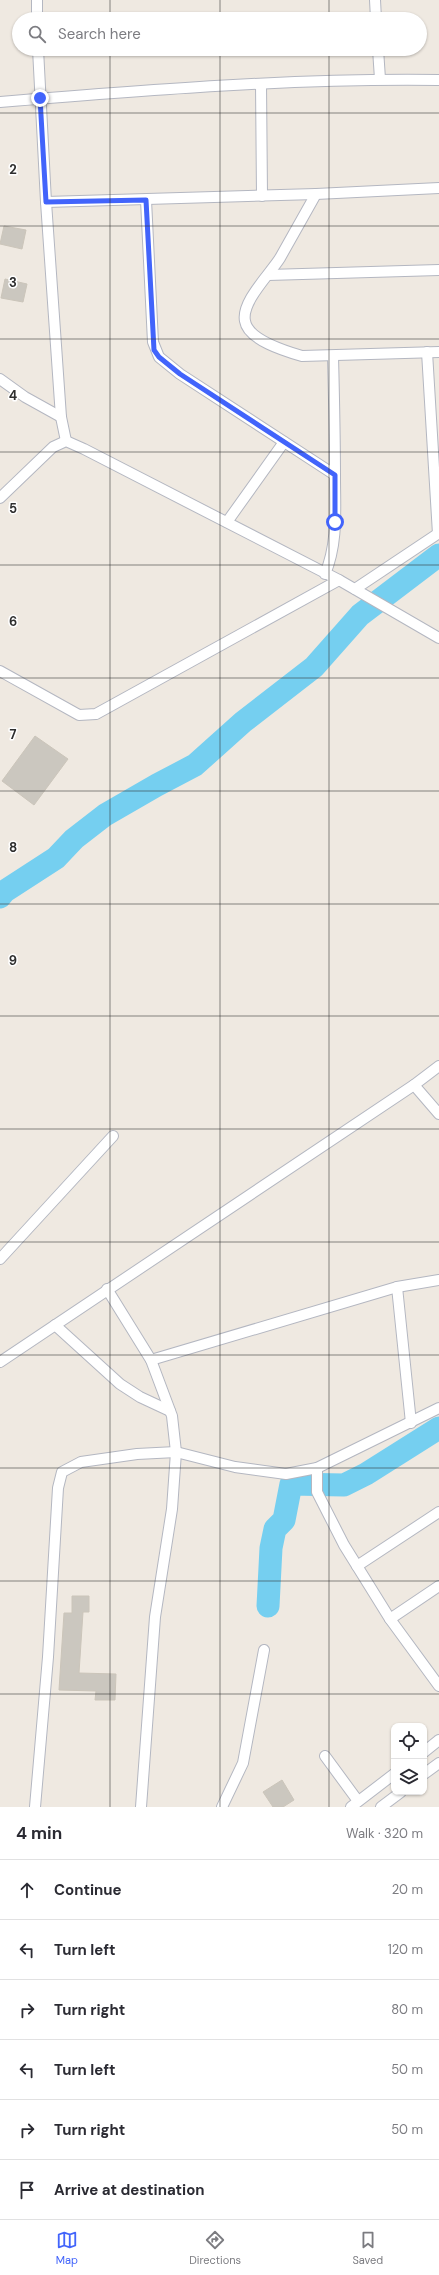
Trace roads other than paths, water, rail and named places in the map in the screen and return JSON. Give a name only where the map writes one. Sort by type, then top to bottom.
[{"type":"street","points":[[37,0],[37,12]]},
{"type":"street","points":[[375,0],[376,12]]},
{"type":"street","points":[[38,56],[46,202],[61,417],[66,442]]},
{"type":"street","points":[[378,56],[380,79]]},
{"type":"street","points":[[0,102],[40,98],[261,84],[380,79],[439,80]]},
{"type":"street","points":[[261,84],[262,196]]},
{"type":"street","points":[[46,202],[262,196],[439,188]]},
{"type":"street","points":[[316,194],[279,260],[246,310],[244,320],[249,330],[260,339],[283,350],[302,356],[439,352]]},
{"type":"street","points":[[146,200],[154,350],[159,357],[180,374],[335,475]]},
{"type":"street","points":[[268,275],[439,270]]},
{"type":"street","points":[[355,589],[438,534],[435,404],[427,352]]},
{"type":"street","points":[[325,574],[331,559],[334,540],[335,475],[333,356]]},
{"type":"street","points":[[0,379],[25,397],[61,417]]},
{"type":"street","points":[[0,498],[53,447],[66,442],[227,522],[339,580],[439,638]]},
{"type":"street","points":[[227,522],[284,442]]},
{"type":"street","points":[[0,671],[79,715],[96,714],[339,580]]},
{"type":"street","points":[[0,1362],[107,1289],[414,1086],[439,1066]]},
{"type":"street","points":[[414,1086],[439,1114]]},
{"type":"street","points":[[0,1259],[113,1136]]},
{"type":"street","points":[[151,1360],[397,1287],[439,1280]]},
{"type":"street","points":[[397,1287],[411,1423]]},
{"type":"street","points":[[107,1289],[151,1360],[170,1411],[176,1452],[172,1509],[155,1617],[141,1807]]},
{"type":"street","points":[[55,1325],[120,1384],[140,1397],[170,1411]]},
{"type":"street","points":[[35,1807],[48,1657],[58,1488],[62,1472],[81,1462],[137,1454],[176,1452],[235,1467],[279,1473],[318,1468],[439,1408]]},
{"type":"street","points":[[318,1468],[318,1492],[357,1566],[390,1619],[439,1686]]},
{"type":"street","points":[[357,1566],[439,1512]]},
{"type":"street","points":[[390,1619],[439,1586]]},
{"type":"street","points":[[222,1807],[243,1763],[264,1650]]},
{"type":"street","points":[[427,1750],[439,1740]]},
{"type":"street","points":[[325,1756],[355,1804],[391,1776]]},
{"type":"street","points":[[427,1772],[439,1763]]},
{"type":"street","points":[[381,1807],[397,1795]]},
{"type":"waterway","points":[[0,897],[5,891],[56,858],[74,839],[105,815],[195,765],[243,722],[314,667],[360,615],[439,555]]},
{"type":"waterway","points":[[268,1606],[271,1548],[275,1529],[284,1520],[291,1484],[344,1485],[366,1474],[439,1428]]}]
